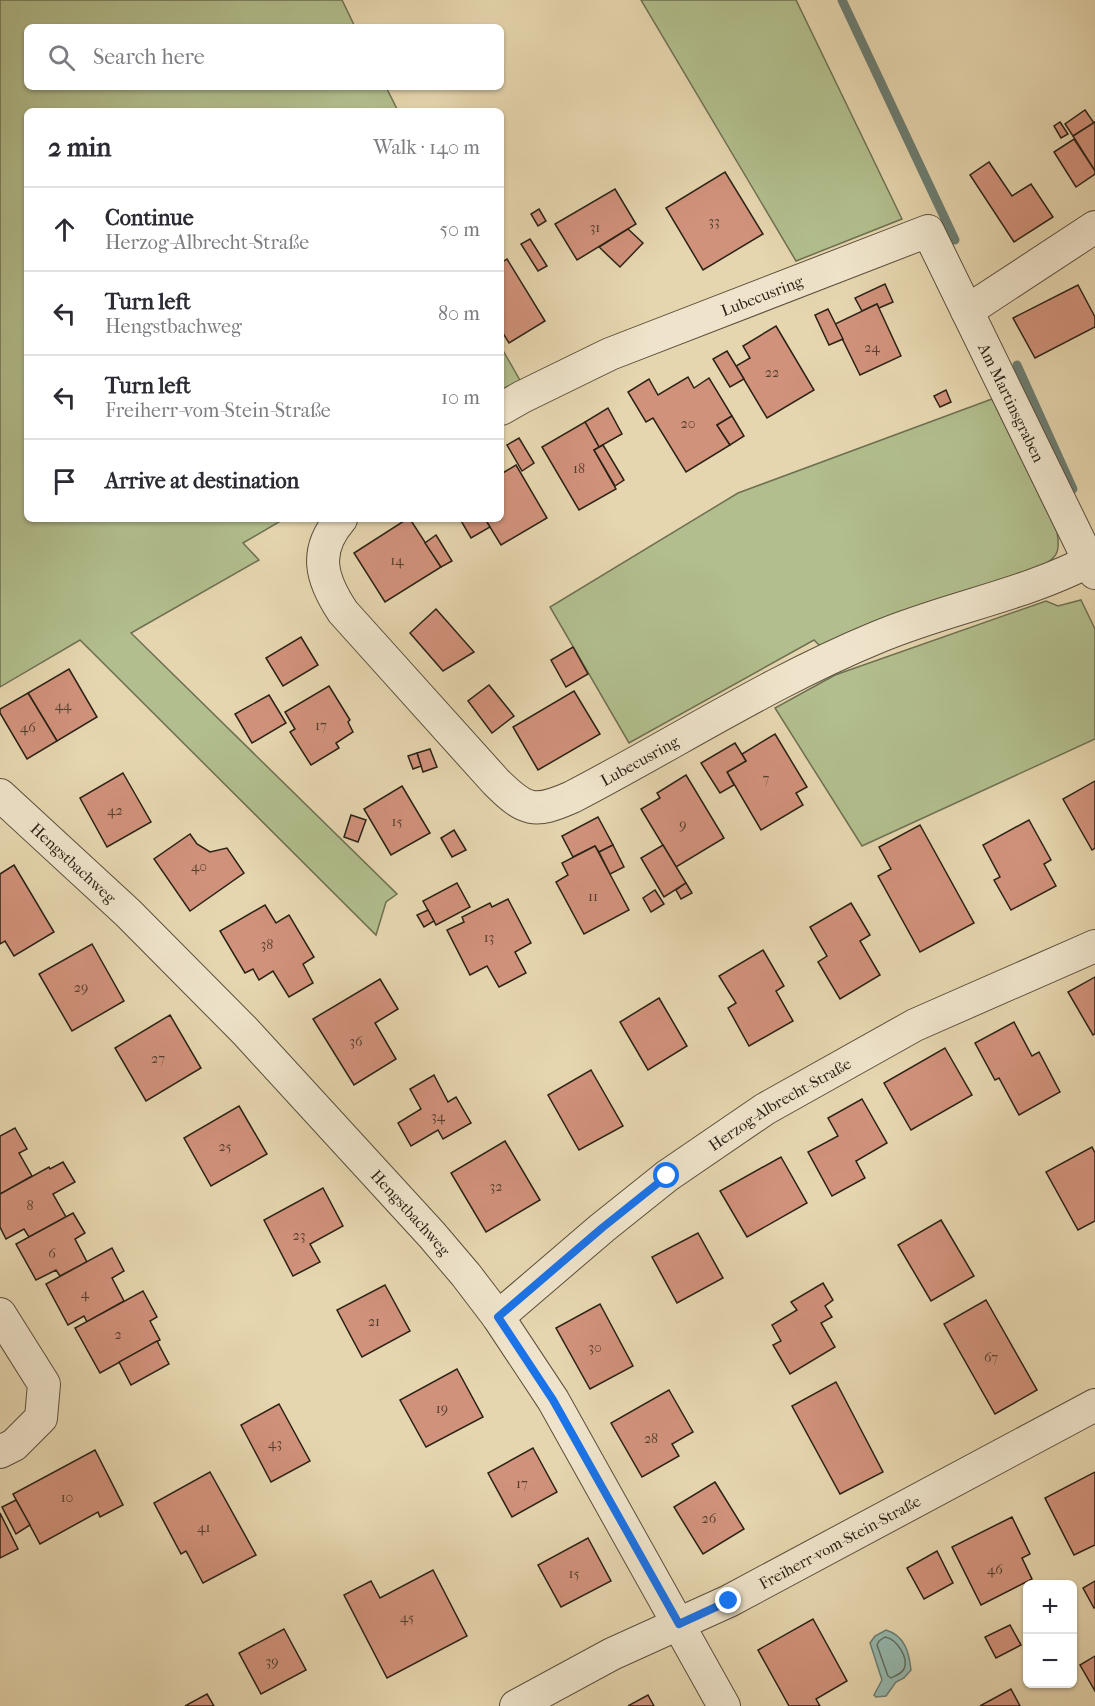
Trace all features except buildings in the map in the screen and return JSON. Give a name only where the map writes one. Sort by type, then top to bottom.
[{"type":"street","points":[[967,311],[1095,227]]},
{"type":"street","name":"Am Martinsgraben","points":[[928,231],[1093,564]]},
{"type":"street","name":"Lubecusring","points":[[504,407],[610,354],[928,231]]},
{"type":"street","name":"Lubecusring","points":[[339,522],[326,540],[322,554],[322,567],[331,593],[343,612],[496,782],[525,807],[534,808],[556,804],[572,797],[784,680],[854,647],[905,626],[1093,564]]},
{"type":"street","name":"Hengstbachweg","points":[[0,795],[128,913],[245,1031],[449,1254],[498,1317],[553,1400],[724,1706]]},
{"type":"street","name":"Herzog-Albrecht-Straße","points":[[498,1317],[593,1235],[667,1176],[765,1109],[915,1025],[1095,946]]},
{"type":"street","points":[[0,1314],[44,1384],[41,1418],[7,1448]]},
{"type":"street","name":"Freiherr-vom-Stein-Straße","points":[[516,1706],[612,1654],[729,1601],[1095,1405]]},
{"type":"green space","points":[[0,0],[342,0],[354,24],[24,24],[24,90],[388,90],[396,108],[24,108],[24,522],[279,522],[243,543],[259,560],[131,633],[397,894],[386,902],[376,935],[80,640],[0,687]]},
{"type":"green space","points":[[641,0],[796,0],[902,219],[796,261]]},
{"type":"green space","points":[[504,352],[521,382],[504,392]]},
{"type":"green space","points":[[992,399],[1057,532],[1056,555],[1049,562],[1038,569],[822,648],[814,640],[629,743],[550,607],[738,493]]},
{"type":"green space","points":[[1081,600],[1095,629],[1095,739],[862,846],[775,708],[835,675],[1046,601],[1058,606]]},
{"type":"water","points":[[886,1630],[898,1636],[902,1641],[909,1657],[911,1670],[904,1678],[896,1682],[886,1696],[876,1697],[874,1695],[882,1680],[870,1643],[875,1636]]},
{"type":"waterway","points":[[842,0],[955,240]]},
{"type":"waterway","points":[[1017,365],[1073,489]]},
{"type":"route","points":[[667,1176],[498,1317],[553,1400],[679,1624],[729,1601]]}]
